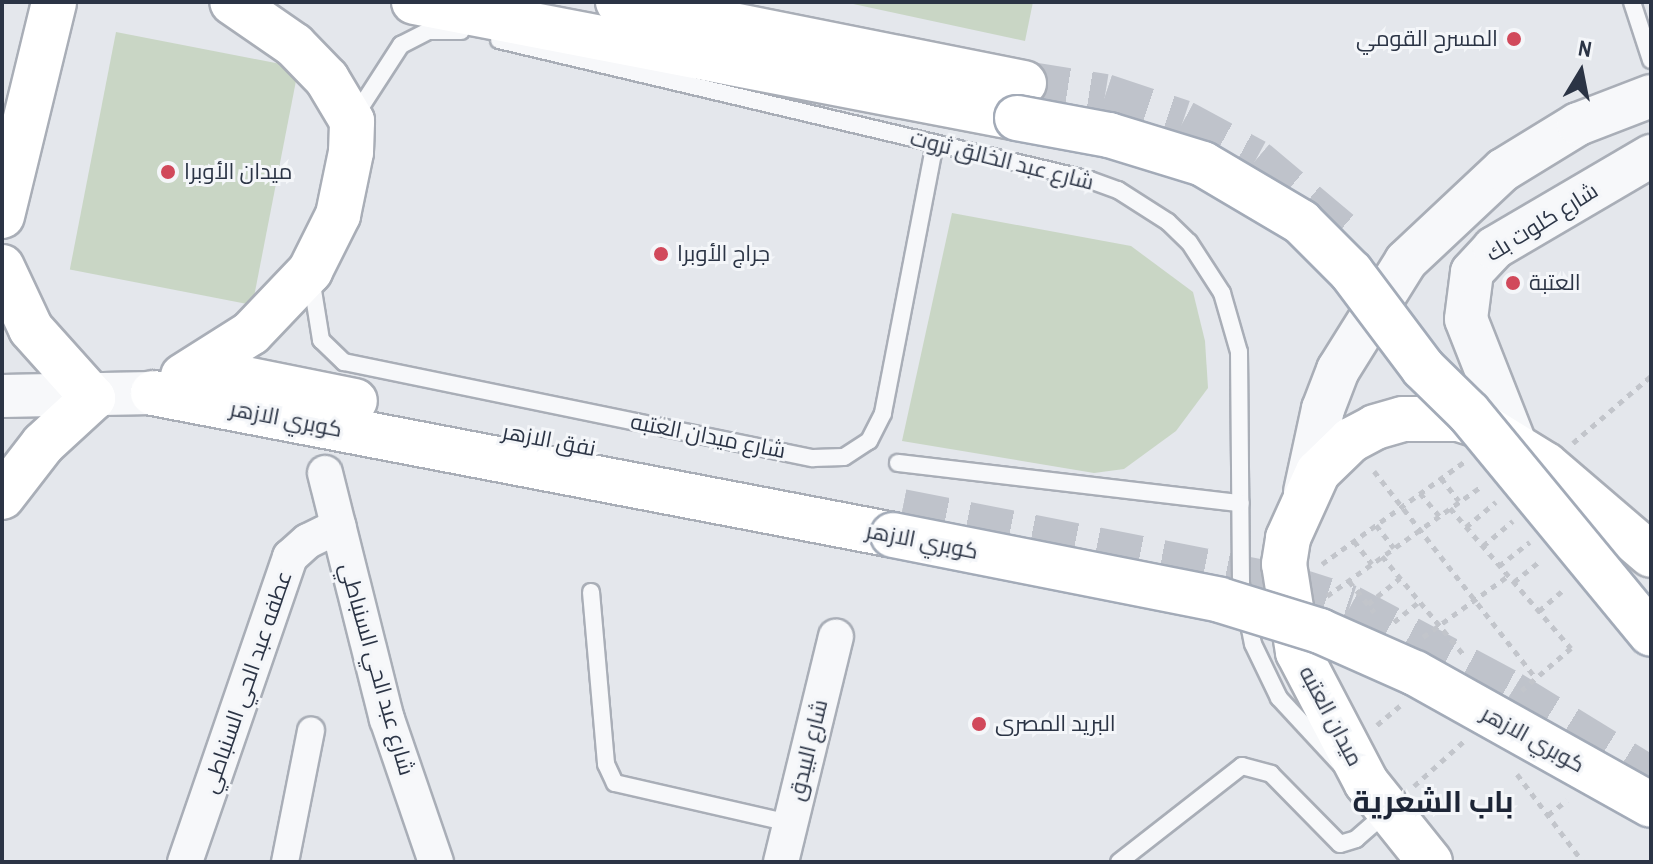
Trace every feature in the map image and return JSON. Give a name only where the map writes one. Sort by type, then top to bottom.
[{"type":"main road","points":[[2,216],[11,136],[54,2]]},
{"type":"main road","points":[[153,393],[196,369],[273,315],[310,271],[338,215],[349,168],[352,121],[311,60],[232,2]]},
{"type":"main road","points":[[414,2],[1020,101]]},
{"type":"main road","points":[[618,2],[1020,101],[1109,135],[1203,164],[1301,222],[1351,272],[1423,368],[1469,413],[1651,634]]},
{"type":"main road","points":[[2,267],[31,329],[93,398],[43,444],[2,497]]},
{"type":"main road","name":"نفق الازهر","points":[[196,369],[898,523]]},
{"type":"main road","name":"كوبري الازهر","points":[[153,393],[898,523],[1220,600],[1320,631],[1415,673],[1651,805]]},
{"type":"main road","name":"ميدان العتبه","points":[[1430,862],[1377,797],[1310,681],[1288,606],[1288,538],[1305,492],[1351,440],[1389,423],[1431,416],[1486,428],[1518,463],[1651,555]]},
{"type":"street","points":[[1305,492],[1323,409],[1338,370],[1406,261],[1435,228],[1503,170],[1578,124],[1651,96]]},
{"type":"street","name":"شارع كلوت بك","points":[[1518,463],[1466,319],[1472,272],[1494,248],[1651,156]]},
{"type":"street","points":[[2,396],[93,398],[153,393]]},
{"type":"street","name":"شارع عبد الحي السنباطي","points":[[325,473],[387,719],[436,862]]},
{"type":"street","name":"عطفه عبد الحي السنباطي","points":[[185,862],[290,557],[308,541],[339,526]]},
{"type":"street","name":"شارع البيدق","points":[[781,862],[836,637]]},
{"type":"street","points":[[285,862],[311,731]]},
{"type":"lane","points":[[1632,2],[1651,60]]},
{"type":"lane","name":"شارع عبد الخالق ثروت","points":[[352,121],[401,45],[444,29],[1118,190],[1189,242],[1222,293],[1239,352],[1245,614],[1264,672],[1317,746],[1377,797]]},
{"type":"lane","name":"شارع ميدان العتبه","points":[[310,271],[321,340],[344,362],[813,458],[844,457],[869,441],[883,413],[935,144]]},
{"type":"lane","points":[[898,463],[1241,503]]},
{"type":"lane","points":[[591,592],[606,764],[615,783],[790,823]]},
{"type":"lane","points":[[1119,862],[1242,766],[1271,774],[1340,844],[1356,839],[1377,797]]},
{"type":"path","points":[[1288,606],[1372,564],[1459,501],[1651,376]]},
{"type":"path","points":[[1351,440],[1536,678]]},
{"type":"path","points":[[1288,606],[1354,541],[1473,455]]},
{"type":"path","points":[[1441,478],[1459,501]]},
{"type":"path","points":[[1420,493],[1439,516]]},
{"type":"path","points":[[1466,527],[1505,496]]},
{"type":"path","points":[[1450,508],[1571,648],[1515,696]]},
{"type":"path","points":[[1483,546],[1520,516]]},
{"type":"path","points":[[1376,525],[1394,548]]},
{"type":"path","points":[[1499,566],[1536,537],[1543,545]]},
{"type":"path","points":[[1354,541],[1372,564]]},
{"type":"path","points":[[1514,582],[1549,553]]},
{"type":"path","points":[[1382,556],[1471,664]]},
{"type":"path","points":[[1368,604],[1400,578]]},
{"type":"path","points":[[1539,611],[1572,582]]},
{"type":"path","points":[[1387,627],[1419,602]]},
{"type":"path","points":[[1377,797],[1469,736]]},
{"type":"path","points":[[1509,764],[1583,862]]},
{"type":"green space","points":[[844,2],[1033,2],[1025,41]]},
{"type":"green space","points":[[116,32],[299,67],[252,305],[70,270]]},
{"type":"green space","points":[[952,213],[1131,246],[1193,292],[1205,341],[1208,388],[1176,431],[1124,469],[1094,473],[902,441]]},
{"type":"tunnel","points":[[1024,83],[1105,96],[1183,122],[1255,161],[1349,240]]},
{"type":"tunnel","points":[[902,511],[1284,586],[1350,607],[1511,693],[1651,779]]},
{"type":"place","name":"المسرح القومي","points":[[1514,39]]},
{"type":"place","name":"ميدان الأوبرا","points":[[168,172]]},
{"type":"place","name":"جراج الأوبرا","points":[[661,254]]},
{"type":"place","name":"العتبة","points":[[1513,283]]},
{"type":"place","name":"البريد المصرى","points":[[979,724]]},
{"type":"district","name":"باب الشعرية","points":[[1433,801]]}]
